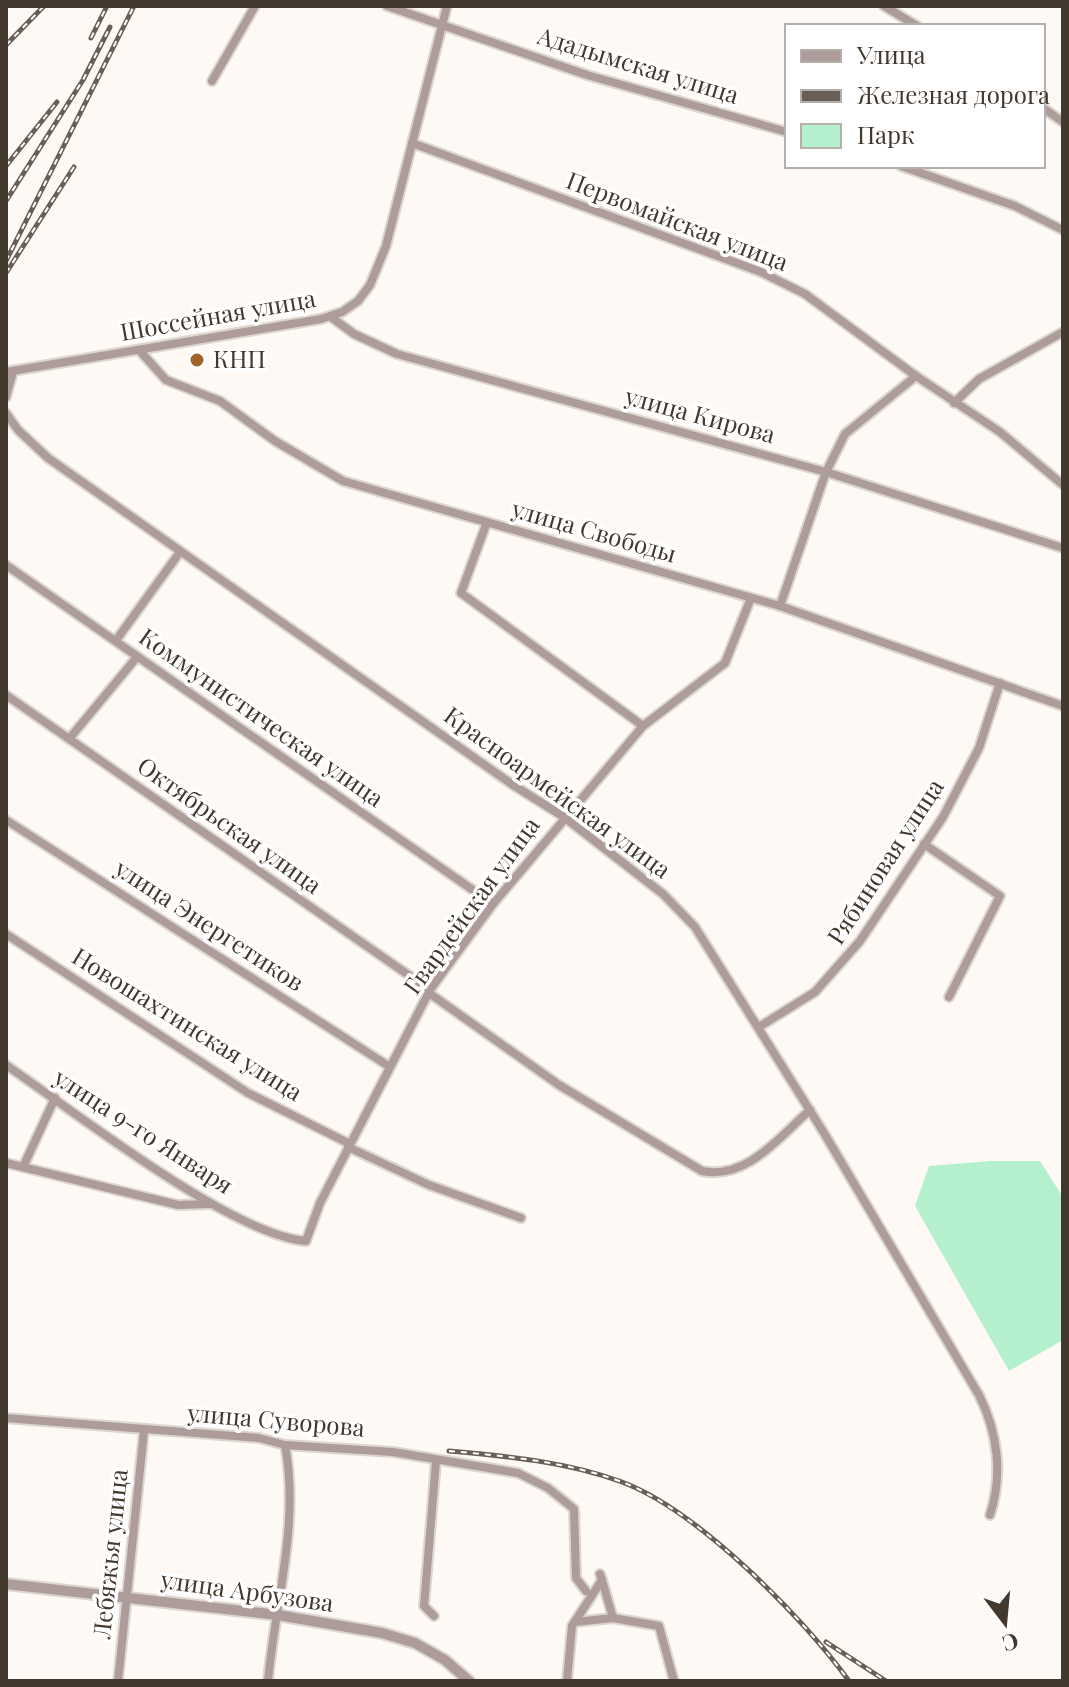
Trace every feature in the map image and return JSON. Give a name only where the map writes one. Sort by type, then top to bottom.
[{"type":"street","points":[[212,81],[255,6]]},
{"type":"street","name":"Ададымская улица","points":[[387,6],[587,75],[785,131]]},
{"type":"street","name":"Шоссейная улица","points":[[9,372],[331,317],[358,301],[370,285],[386,246],[447,6]]},
{"type":"street","points":[[884,6],[914,24]]},
{"type":"street","points":[[1045,109],[1063,122]]},
{"type":"street","name":"Первомайская улица","points":[[412,143],[761,272],[805,294],[954,403],[1000,432],[1063,485]]},
{"type":"street","points":[[907,168],[1015,206],[1063,230]]},
{"type":"street","name":"улица Кирова","points":[[331,317],[354,334],[397,354],[826,472],[1063,548]]},
{"type":"street","points":[[954,403],[979,379],[1063,332]]},
{"type":"street","name":"улица Свободы","points":[[139,350],[166,380],[220,401],[275,441],[343,481],[780,606],[1063,706]]},
{"type":"street","points":[[6,397],[9,372]]},
{"type":"street","points":[[780,606],[826,472],[851,427],[902,391],[916,376]]},
{"type":"street","name":"Красноармейская улица","points":[[6,413],[48,458],[564,817],[686,916],[810,1110],[986,1410],[998,1464],[997,1495],[990,1515]]},
{"type":"street","points":[[487,522],[461,593],[643,726]]},
{"type":"street","points":[[117,639],[180,552]]},
{"type":"street","name":"Коммунистическая улица","points":[[6,565],[117,639],[137,657],[493,904]]},
{"type":"street","name":"Гвардейская улица","points":[[306,1241],[320,1203],[429,992],[493,904],[643,726],[719,670],[730,653],[751,598]]},
{"type":"street","points":[[69,739],[137,657]]},
{"type":"street","name":"Рябиновая улица","points":[[759,1027],[830,979],[924,844],[979,748],[1000,683]]},
{"type":"street","name":"Октябрьская улица","points":[[6,695],[559,1085],[702,1171],[726,1173],[750,1163],[810,1110]]},
{"type":"street","name":"улица Энергетиков","points":[[6,820],[390,1067]]},
{"type":"street","points":[[924,844],[1000,896],[949,997]]},
{"type":"street","name":"Новошахтинская улица","points":[[6,934],[248,1093],[429,1185],[521,1218]]},
{"type":"street","name":"улица 9-го Января","points":[[6,1065],[210,1204],[289,1240],[306,1241]]},
{"type":"street","points":[[23,1167],[55,1098]]},
{"type":"street","points":[[6,1163],[178,1205],[210,1204]]},
{"type":"street","name":"улица Суворова","points":[[6,1418],[259,1438],[285,1445],[393,1452],[518,1473],[568,1503],[576,1514],[576,1578],[586,1591]]},
{"type":"street","name":"Лебяжья улица","points":[[118,1681],[144,1431]]},
{"type":"street","points":[[268,1681],[288,1516],[285,1445]]},
{"type":"street","points":[[434,1616],[424,1606],[436,1461]]},
{"type":"street","points":[[567,1681],[568,1646],[575,1622],[601,1577],[613,1618]]},
{"type":"street","name":"улица Арбузова","points":[[6,1584],[126,1596],[360,1628],[415,1643],[445,1660],[469,1681]]},
{"type":"street","points":[[575,1622],[613,1618],[659,1626],[674,1681]]},
{"type":"green space","points":[[1040,1161],[1063,1197],[1063,1340],[1009,1371],[915,1206],[929,1166]]},
{"type":"railway","points":[[6,45],[44,6]]},
{"type":"railway","points":[[91,38],[107,6]]},
{"type":"railway","points":[[6,261],[134,6]]},
{"type":"railway","points":[[6,201],[83,80],[110,27]]},
{"type":"railway","points":[[6,166],[57,102]]},
{"type":"railway","points":[[6,273],[74,167]]},
{"type":"railway","points":[[449,1451],[580,1469],[622,1482],[651,1496],[714,1540],[746,1568],[804,1626],[849,1681]]},
{"type":"railway","points":[[826,1642],[886,1681]]},
{"type":"place","name":"КНП","points":[[197,360]]}]
